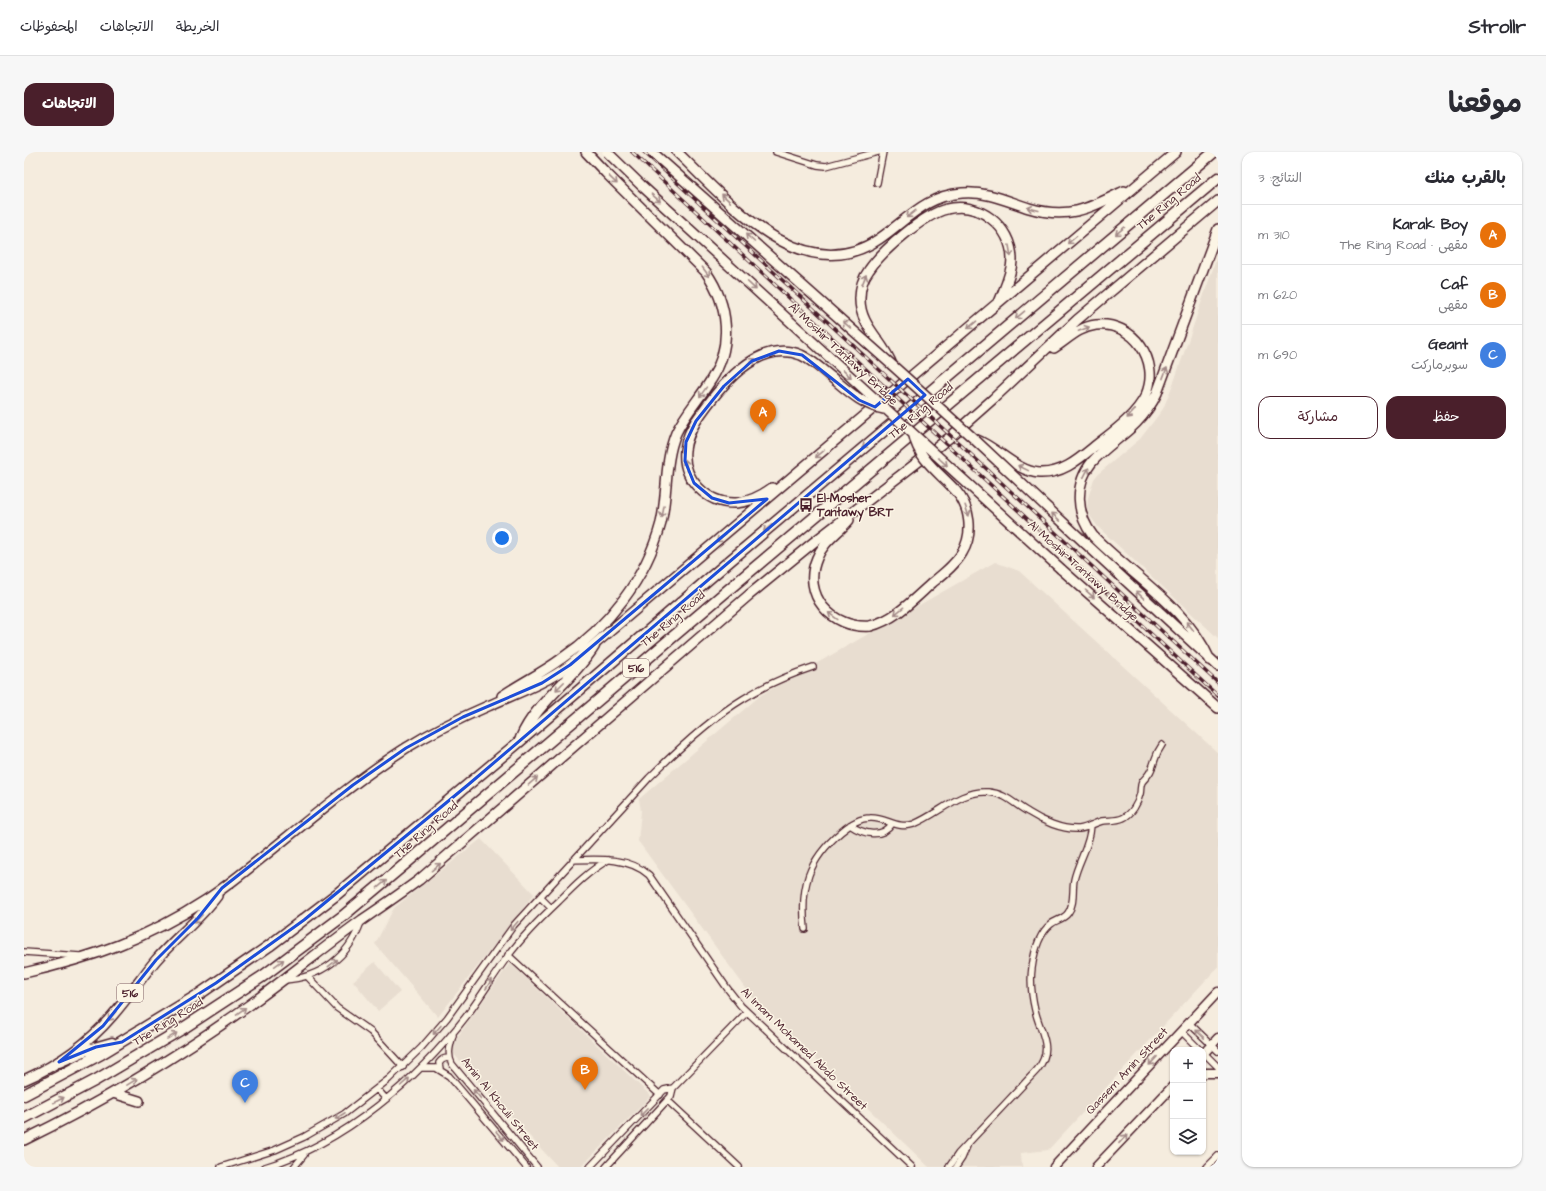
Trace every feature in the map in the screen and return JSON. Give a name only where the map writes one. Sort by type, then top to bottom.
[{"type":"highway","points":[[488,706],[513,688],[557,662],[583,642],[612,614],[636,582],[649,558],[658,532],[665,498],[668,460],[674,439],[684,418],[714,375],[721,360],[725,343],[726,327],[724,310],[716,286],[706,272],[586,152]]},
{"type":"highway","name":"Al Moshir Tantawy Bridge","points":[[607,152],[885,409],[1061,569],[1218,708]]},
{"type":"highway","name":"Al Moshir Tantawy Bridge","points":[[652,152],[973,438],[1218,666]]},
{"type":"highway","points":[[676,152],[746,218],[761,229],[793,246],[818,253],[843,253],[867,246],[923,205],[937,198],[949,195],[970,193],[986,194],[1030,208],[1051,212],[1067,212],[1091,208],[1136,186]]},
{"type":"highway","name":"516","points":[[24,973],[89,956],[124,944],[158,928],[191,909],[222,888],[353,785],[388,760],[444,727],[488,706],[527,690],[547,680],[570,665],[1176,152]]},
{"type":"highway","name":"The Ring Road","points":[[24,1096],[122,1042],[216,983],[304,920],[370,867],[519,742],[726,564],[1214,152]]},
{"type":"highway","name":"The Ring Road","points":[[24,1118],[102,1077],[182,1029],[269,971],[343,916],[741,578],[1218,178]]},
{"type":"highway","name":"516","points":[[24,1140],[86,1109],[202,1038],[284,980],[361,921],[438,865],[686,649],[814,542],[949,438],[1101,299],[1218,200]]},
{"type":"highway","points":[[892,365],[883,346],[866,323],[861,311],[860,292],[866,274],[874,264],[894,244],[933,214],[952,208],[965,208],[978,211],[990,218],[1004,233],[1010,246],[1011,266],[1000,301]]},
{"type":"highway","points":[[1210,660],[1196,634],[1182,616],[1093,536],[1083,519],[1079,499],[1082,480],[1092,462],[1140,419],[1158,393],[1218,229]]},
{"type":"highway","points":[[973,438],[990,446],[1019,466],[1031,471],[1044,473],[1056,471],[1068,467],[1078,461],[1129,416],[1140,404],[1146,393],[1150,375],[1147,356],[1141,345],[1127,332],[1116,327],[1103,325],[1085,328],[1051,350],[1038,356]]},
{"type":"highway","points":[[808,464],[754,499],[735,503],[718,500],[707,495],[698,488],[686,467],[685,449],[689,435],[696,422],[716,395],[742,369],[762,355],[779,351],[790,352],[807,358],[859,400],[873,407],[885,409]]},
{"type":"highway","points":[[858,508],[847,522],[829,539],[819,553],[814,565],[813,584],[820,603],[833,617],[851,625],[870,626],[882,622],[894,615],[947,570],[963,552],[969,537],[969,520],[963,501],[955,490],[924,459],[918,449],[913,434]]},
{"type":"highway","points":[[519,742],[536,712],[581,664],[594,646]]},
{"type":"highway","name":"516","points":[[59,1062],[82,1045],[103,1026],[153,964],[198,918],[222,888]]},
{"type":"highway","name":"516","points":[[24,1080],[59,1062],[96,1047],[122,1042]]},
{"type":"highway","points":[[113,1093],[139,1101]]},
{"type":"main road","name":"Qassem Amin Street","points":[[1054,1167],[1218,992]]},
{"type":"main road","points":[[1215,1048],[1218,1038]]},
{"type":"main road","points":[[1206,1073],[1218,1073]]},
{"type":"main road","points":[[1096,1167],[1170,1089]]},
{"type":"street","points":[[776,152],[817,165],[826,166],[878,152]]},
{"type":"street","points":[[877,183],[883,152]]},
{"type":"street","points":[[221,1167],[275,1150],[304,1138],[344,1114],[377,1089],[421,1048],[447,1018],[514,925],[649,778],[719,716],[755,692],[782,679],[814,667]]},
{"type":"street","points":[[804,929],[804,896],[806,879],[810,868],[827,845],[850,825],[859,820],[879,818],[901,826],[911,825],[963,797],[975,793],[988,792],[1006,796],[1028,812],[1050,823],[1074,829],[1083,828],[1103,821],[1120,820],[1130,814],[1138,798],[1142,782],[1150,772],[1155,755],[1162,746]]},
{"type":"street","points":[[850,825],[874,834],[885,832],[892,824]]},
{"type":"street","points":[[949,1167],[955,1165],[967,1146],[1037,1070],[1044,1057],[1046,1042],[1035,1012],[1032,995],[1031,978],[1033,961],[1037,945],[1044,931],[1050,925],[1063,917],[1070,909],[1074,879],[1087,848],[1091,825]]},
{"type":"street","name":"Al Imam Mohamed Abdo Street","points":[[573,860],[608,860],[634,865],[649,875],[731,994],[747,1012],[912,1167]]},
{"type":"street","points":[[265,1167],[284,1164],[352,1125],[386,1099],[421,1068],[455,1030],[476,1003],[508,956],[551,908],[585,876],[608,860]]},
{"type":"street","points":[[540,897],[551,908]]},
{"type":"street","points":[[284,980],[308,977],[327,968],[343,954],[356,935],[361,921]]},
{"type":"street","points":[[24,952],[89,956]]},
{"type":"street","points":[[508,956],[660,1095]]},
{"type":"street","points":[[308,977],[337,1008],[371,1032],[403,1066]]},
{"type":"street","points":[[606,1167],[667,1100],[672,1094],[673,1088],[747,1012]]},
{"type":"street","points":[[1189,1023],[1215,1048]]},
{"type":"street","name":"Amin Al Khouli Street","points":[[455,1030],[449,1047],[450,1059],[454,1066],[537,1167]]},
{"type":"street","points":[[1181,1031],[1198,1047]]},
{"type":"street","points":[[1206,1055],[1218,1067]]},
{"type":"street","points":[[421,1068],[440,1069],[439,1065],[442,1060],[446,1058],[450,1059]]},
{"type":"street","name":"Amin Al Khouli Street","points":[[440,1069],[452,1079],[526,1167]]},
{"type":"street","points":[[590,1167],[666,1089],[673,1088]]},
{"type":"street","points":[[377,1089],[386,1099]]},
{"type":"street","points":[[667,1100],[739,1167]]},
{"type":"street","points":[[294,1167],[300,1158],[309,1150]]},
{"type":"street","points":[[1208,1167],[1218,1156]]},
{"type":"street","points":[[1213,1161],[1218,1165]]},
{"type":"highlighted area","points":[[779,351],[802,355],[859,400],[875,407],[908,379],[925,395],[469,784],[304,920],[216,983],[122,1042],[96,1047],[59,1062],[103,1026],[156,960],[198,918],[222,888],[353,785],[406,748],[463,717],[542,683],[570,665],[767,499],[729,503],[712,498],[694,483],[685,461],[686,442],[696,421],[724,386],[752,361]]},
{"type":"shaded area","points":[[1218,254],[1218,638],[1098,527],[1090,516],[1087,507],[1088,498],[1094,479],[1140,439],[1163,409],[1175,379]]},
{"type":"shaded area","points":[[995,562],[1019,571],[1218,753],[1218,967],[1048,1150],[1021,1153],[1022,1167],[929,1167],[753,998],[638,841],[641,811],[639,799],[761,695]]},
{"type":"shaded area","points":[[481,839],[534,894],[438,1017],[375,944],[394,908]]},
{"type":"shaded area","points":[[375,962],[400,992],[378,1011],[353,981]]},
{"type":"shaded area","points":[[510,963],[651,1096],[581,1167],[558,1167],[449,1049]]},
{"type":"railway","points":[[632,152],[1218,696]]},
{"type":"railway","points":[[644,152],[1218,683]]},
{"type":"place","name":"Karak Boy","points":[[763,432]]},
{"type":"place","name":"El-Mosher Tantawy BRT","points":[[806,505]]},
{"type":"place","name":"Caf","points":[[585,1090]]},
{"type":"place","name":"Geant","points":[[245,1103]]}]
